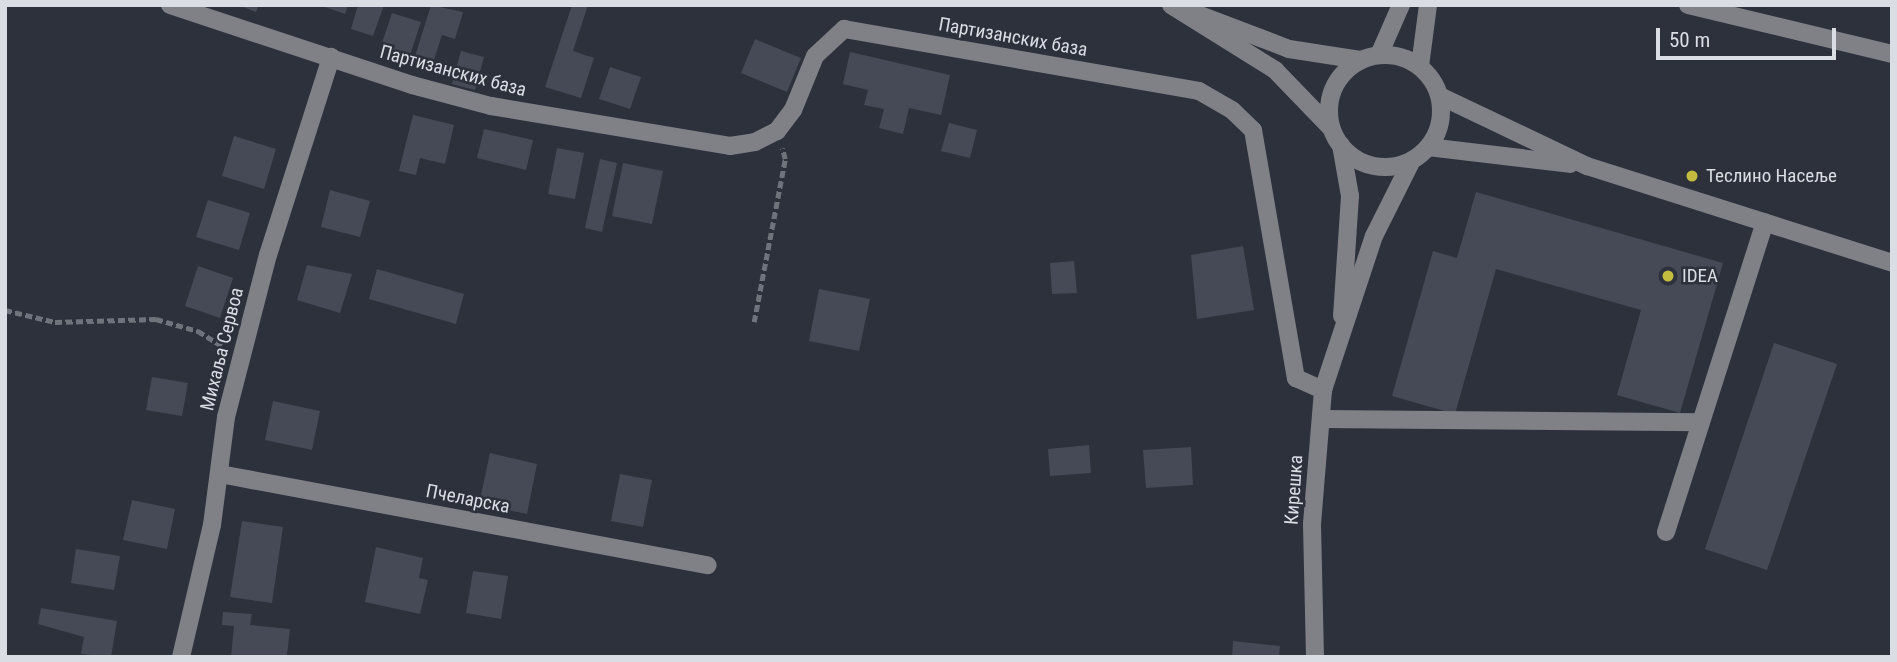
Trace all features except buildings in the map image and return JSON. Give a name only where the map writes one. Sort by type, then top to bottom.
[{"type":"street","name":"Партизанских база","points":[[170,5],[491,106],[614,129],[730,146],[755,142],[777,131],[793,110],[815,56],[844,29],[1199,91],[1233,110],[1253,130],[1296,378],[1324,390]]},
{"type":"street","points":[[1379,55],[1402,5]]},
{"type":"street","points":[[1420,66],[1428,5]]},
{"type":"street","points":[[1688,5],[1892,54]]},
{"type":"street","points":[[1173,6],[1289,49],[1360,60]]},
{"type":"street","points":[[1173,6],[1275,70],[1331,128],[1341,145],[1355,159],[1374,166],[1412,160],[1428,147],[1438,128],[1440,96]]},
{"type":"street","points":[[1331,128],[1329,108],[1333,89],[1344,72],[1360,60],[1379,55],[1401,56],[1420,66],[1440,96],[1587,166],[1892,263]]},
{"type":"street","name":"Михаља Сервоа","points":[[181,657],[220,474],[226,417],[268,255],[331,57]]},
{"type":"street","name":"Кирешка","points":[[1341,145],[1350,196],[1342,330]]},
{"type":"street","points":[[1428,147],[1587,166]]},
{"type":"street","name":"Кирешка","points":[[1315,657],[1312,524],[1324,390],[1342,330],[1389,201],[1412,160]]},
{"type":"street","points":[[1666,532],[1765,222]]},
{"type":"street","points":[[1321,419],[1700,422]]},
{"type":"street","name":"Пчеларска","points":[[220,474],[708,565]]},
{"type":"path","points":[[754,322],[785,159],[777,131]]},
{"type":"path","points":[[5,310],[55,322],[156,319],[198,331],[241,359]]},
{"type":"place","name":"Теслино Насеље","points":[[1692,176]]},
{"type":"place","name":"IDEA","points":[[1668,276]]}]
